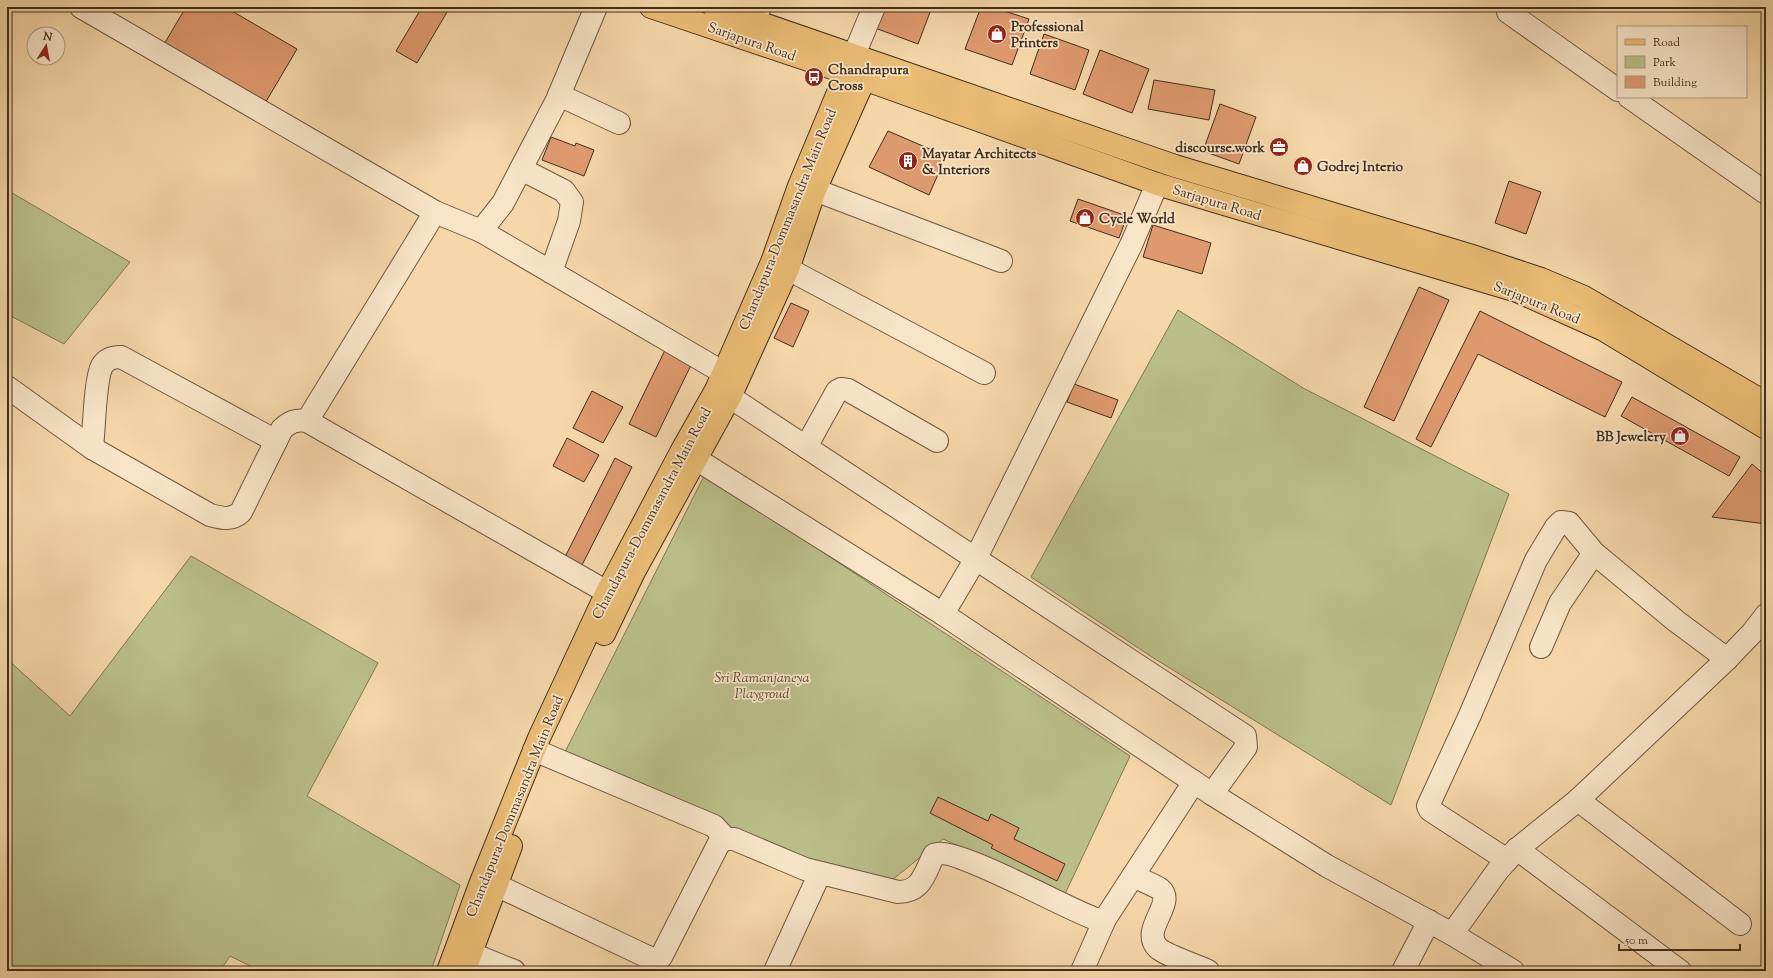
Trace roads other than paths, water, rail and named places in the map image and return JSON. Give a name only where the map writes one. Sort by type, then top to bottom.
[{"type":"main road","name":"Sarjapura Road","points":[[651,7],[859,67],[1174,166],[1469,254],[1541,278],[1584,297],[1766,403]]},
{"type":"main road","name":"Sarjapura Road","points":[[714,7],[757,14],[859,67],[1157,184],[1517,291],[1604,330],[1766,428]]},
{"type":"main road","name":"Chandapura-Dommasandra Main Road","points":[[448,971],[464,958],[496,885],[540,752],[634,572],[730,397],[788,269],[859,67]]},
{"type":"main road","name":"Chandapura-Dommasandra Main Road","points":[[464,958],[481,882],[540,752],[607,592],[724,373],[772,262],[799,186],[859,67]]},
{"type":"street","points":[[81,7],[435,212],[480,231],[724,373]]},
{"type":"street","points":[[480,231],[503,203],[521,169],[559,95],[596,7]]},
{"type":"street","points":[[859,67],[874,7]]},
{"type":"street","points":[[1508,12],[1617,89]]},
{"type":"street","points":[[559,95],[619,123]]},
{"type":"street","points":[[1630,98],[1766,193]]},
{"type":"street","points":[[521,169],[564,191],[572,202],[570,221],[551,272]]},
{"type":"street","points":[[943,614],[975,560],[1131,245],[1157,184]]},
{"type":"street","points":[[815,190],[1001,261]]},
{"type":"street","points":[[307,421],[435,212]]},
{"type":"street","points":[[788,269],[984,373]]},
{"type":"street","points":[[92,448],[102,366],[114,357],[121,357],[276,441]]},
{"type":"street","points":[[7,387],[92,448],[210,515],[224,518],[235,518],[241,512],[282,430],[289,423],[298,420],[307,421],[607,592]]},
{"type":"street","points":[[806,447],[836,391],[842,389],[848,390],[937,441]]},
{"type":"street","points":[[730,397],[975,560],[1245,736],[1246,747],[1212,794]]},
{"type":"street","points":[[696,459],[943,614],[1212,794],[1327,866],[1452,934],[1513,971]]},
{"type":"street","points":[[1680,971],[1512,854],[1430,810],[1428,802],[1470,715],[1536,560],[1556,527],[1561,522],[1569,522],[1594,553],[1676,621],[1727,659]]},
{"type":"street","points":[[1541,647],[1560,603],[1594,553]]},
{"type":"street","points":[[1452,934],[1512,854],[1578,800],[1727,659],[1759,638],[1766,615]]},
{"type":"street","points":[[540,752],[714,826],[726,839]]},
{"type":"street","points":[[1082,971],[1105,919],[1194,782]]},
{"type":"street","points":[[1578,800],[1740,924]]},
{"type":"street","points":[[496,885],[650,958],[656,959],[661,957],[719,843],[726,839],[734,839],[805,869],[898,892],[907,892],[918,886],[934,856],[942,853],[978,865],[1089,917],[1105,919]]},
{"type":"street","points":[[775,971],[820,873]]},
{"type":"street","points":[[1132,876],[1161,890],[1164,896],[1164,905],[1152,932],[1152,938],[1158,949],[1208,971]]},
{"type":"street","points":[[1403,971],[1429,922]]},
{"type":"street","points":[[464,958],[514,971]]},
{"type":"place","name":"Professional Printers","points":[[997,34]]},
{"type":"place","name":"Chandrapura Cross","points":[[814,77]]},
{"type":"place","name":"discourse.work","points":[[1279,147]]},
{"type":"place","name":"Mayatar Architects & Interiors","points":[[908,161]]},
{"type":"place","name":"Godrej Interio","points":[[1303,166]]},
{"type":"place","name":"Cycle World","points":[[1085,218]]},
{"type":"place","name":"BB Jewelery","points":[[1680,436]]},
{"type":"park label","name":"Sri Ramanjaneya Playgroud","points":[[762,686]]}]
